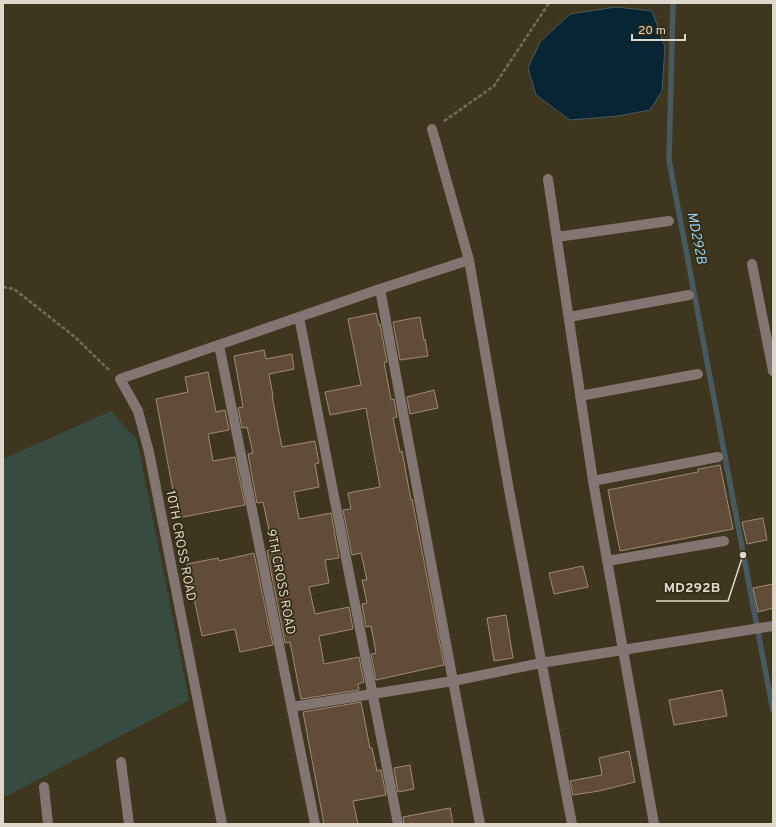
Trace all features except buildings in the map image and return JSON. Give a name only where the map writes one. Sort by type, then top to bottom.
[{"type":"street","points":[[432,129],[469,260],[507,482],[572,824]]},
{"type":"street","points":[[548,179],[593,481],[654,824]]},
{"type":"street","points":[[557,237],[669,221]]},
{"type":"street","points":[[120,379],[380,289],[469,260]]},
{"type":"street","points":[[752,264],[773,371]]},
{"type":"street","points":[[380,289],[480,824]]},
{"type":"street","points":[[569,317],[689,295]]},
{"type":"street","points":[[299,317],[398,824]]},
{"type":"street","name":"9TH CROSS ROAD","points":[[219,345],[315,824]]},
{"type":"street","points":[[580,396],[698,374]]},
{"type":"street","name":"10TH CROSS ROAD","points":[[120,379],[138,411],[149,452],[222,824]]},
{"type":"street","points":[[593,481],[718,457]]},
{"type":"street","points":[[607,561],[724,541]]},
{"type":"street","points":[[292,707],[453,681],[541,662],[773,626]]},
{"type":"street","points":[[121,762],[129,824]]},
{"type":"street","points":[[44,787],[48,824]]},
{"type":"path","points":[[432,129],[494,86],[549,3]]},
{"type":"path","points":[[3,287],[14,289],[20,293],[75,337],[120,379]]},
{"type":"green space","points":[[111,411],[137,440],[189,700],[3,798],[3,459]]},
{"type":"water","points":[[616,7],[652,11],[665,47],[662,91],[650,110],[618,116],[570,120],[536,95],[528,68],[540,42],[570,14]]},
{"type":"waterway","name":"MD292B","points":[[673,3],[669,160],[773,711]]},
{"type":"place","name":"MD292B","points":[[743,555]]}]
